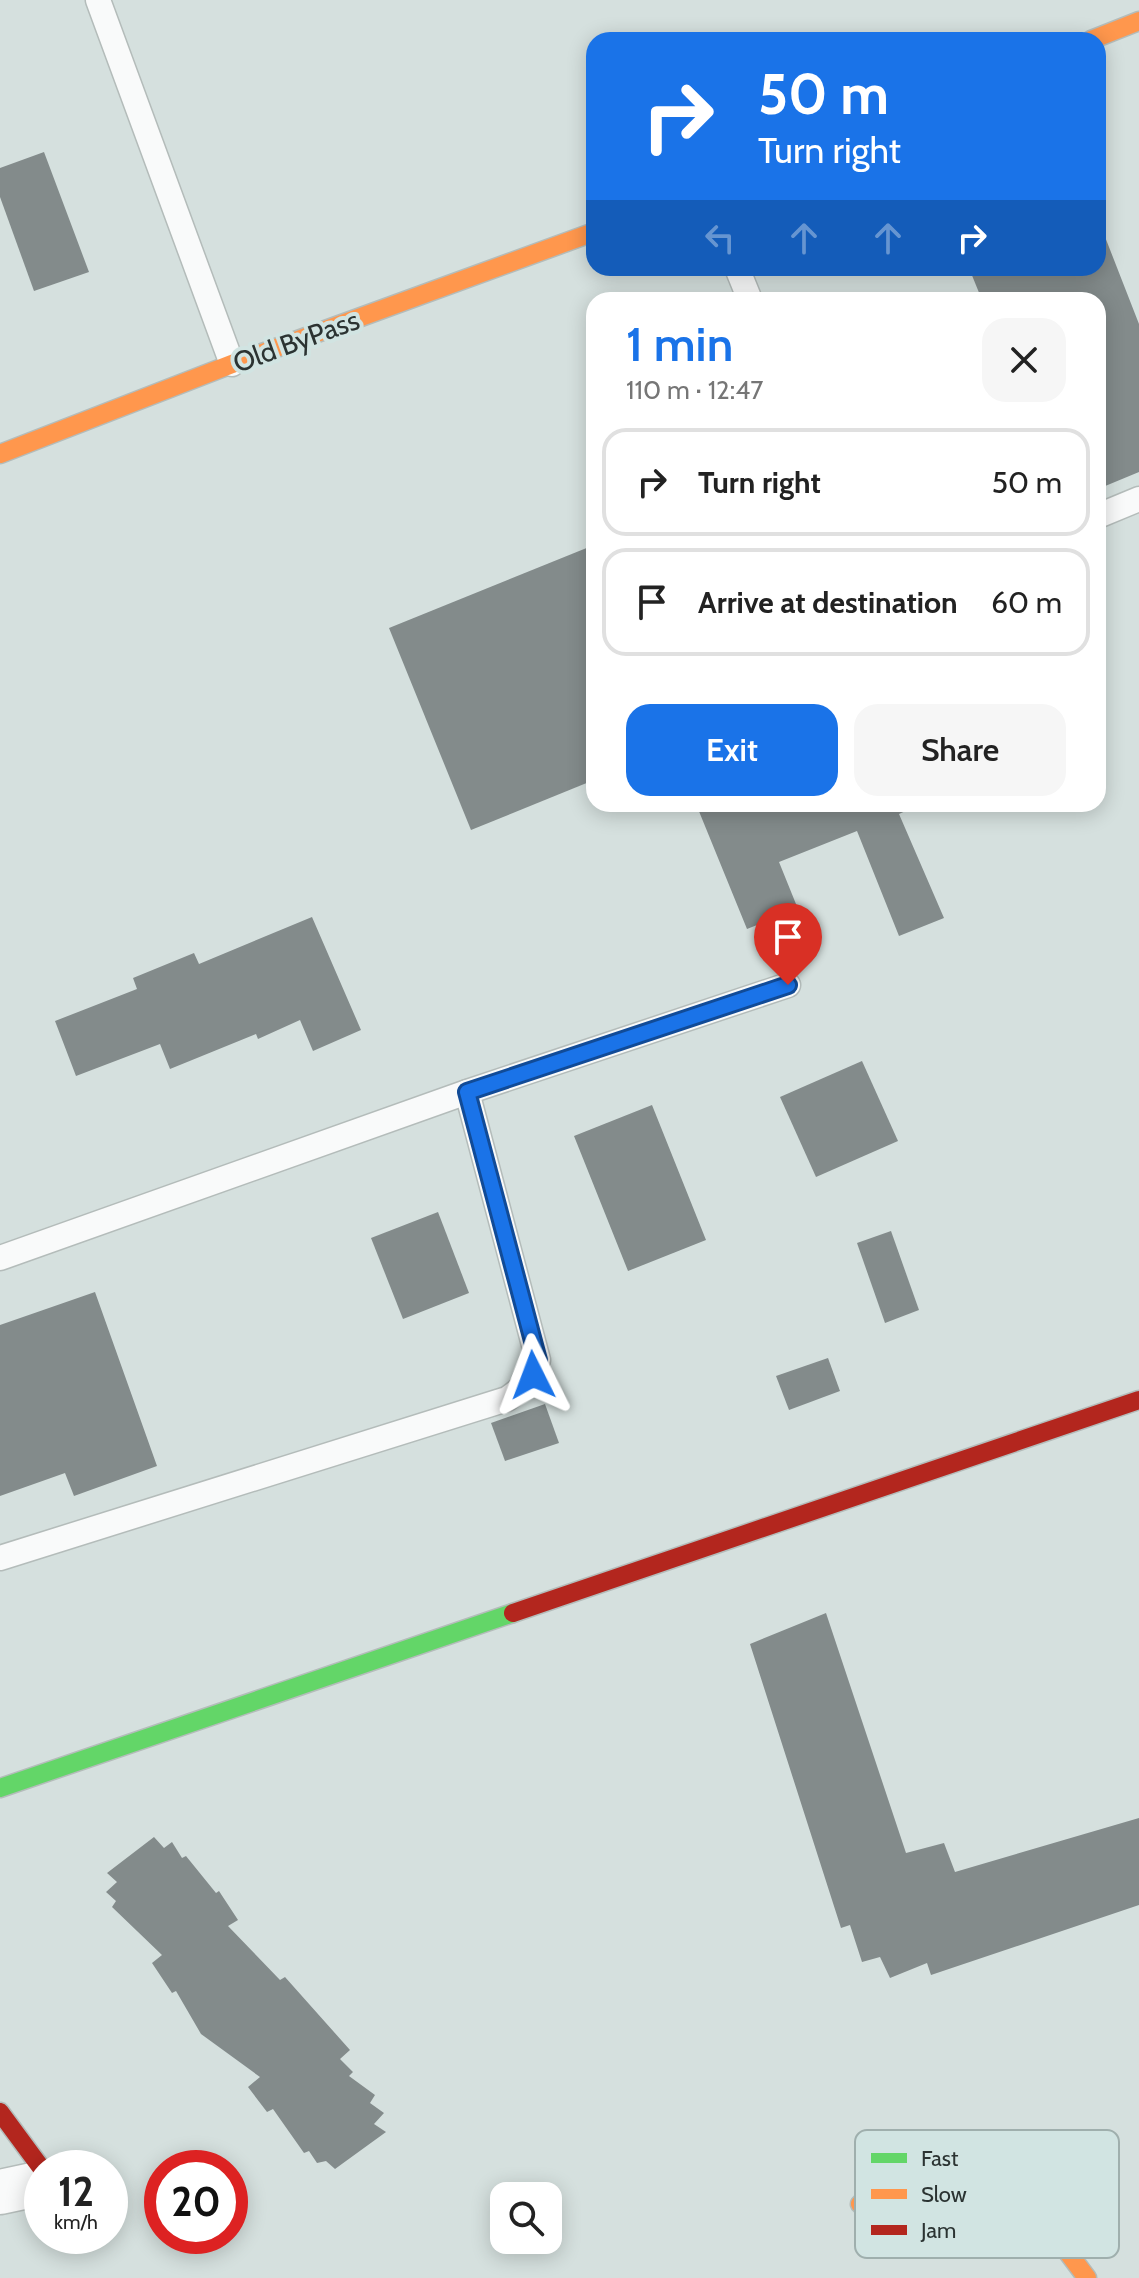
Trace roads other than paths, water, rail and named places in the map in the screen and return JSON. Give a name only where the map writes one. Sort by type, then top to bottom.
[{"type":"street","points":[[1106,34],[1139,21]]},
{"type":"street","name":"Old ByPass","points":[[0,454],[232,364],[586,235]]},
{"type":"street","points":[[0,1788],[1139,1400]]},
{"type":"street","points":[[0,2112],[28,2150]]},
{"type":"street","points":[[0,2192],[24,2187]]},
{"type":"street","points":[[1072,2258],[1087,2278]]},
{"type":"lane","points":[[98,0],[232,364]]},
{"type":"lane","points":[[1106,513],[1139,499]]},
{"type":"lane","points":[[0,1258],[467,1092],[788,985]]},
{"type":"lane","points":[[0,1558],[507,1399],[524,1387],[533,1375],[538,1360],[467,1092]]}]
